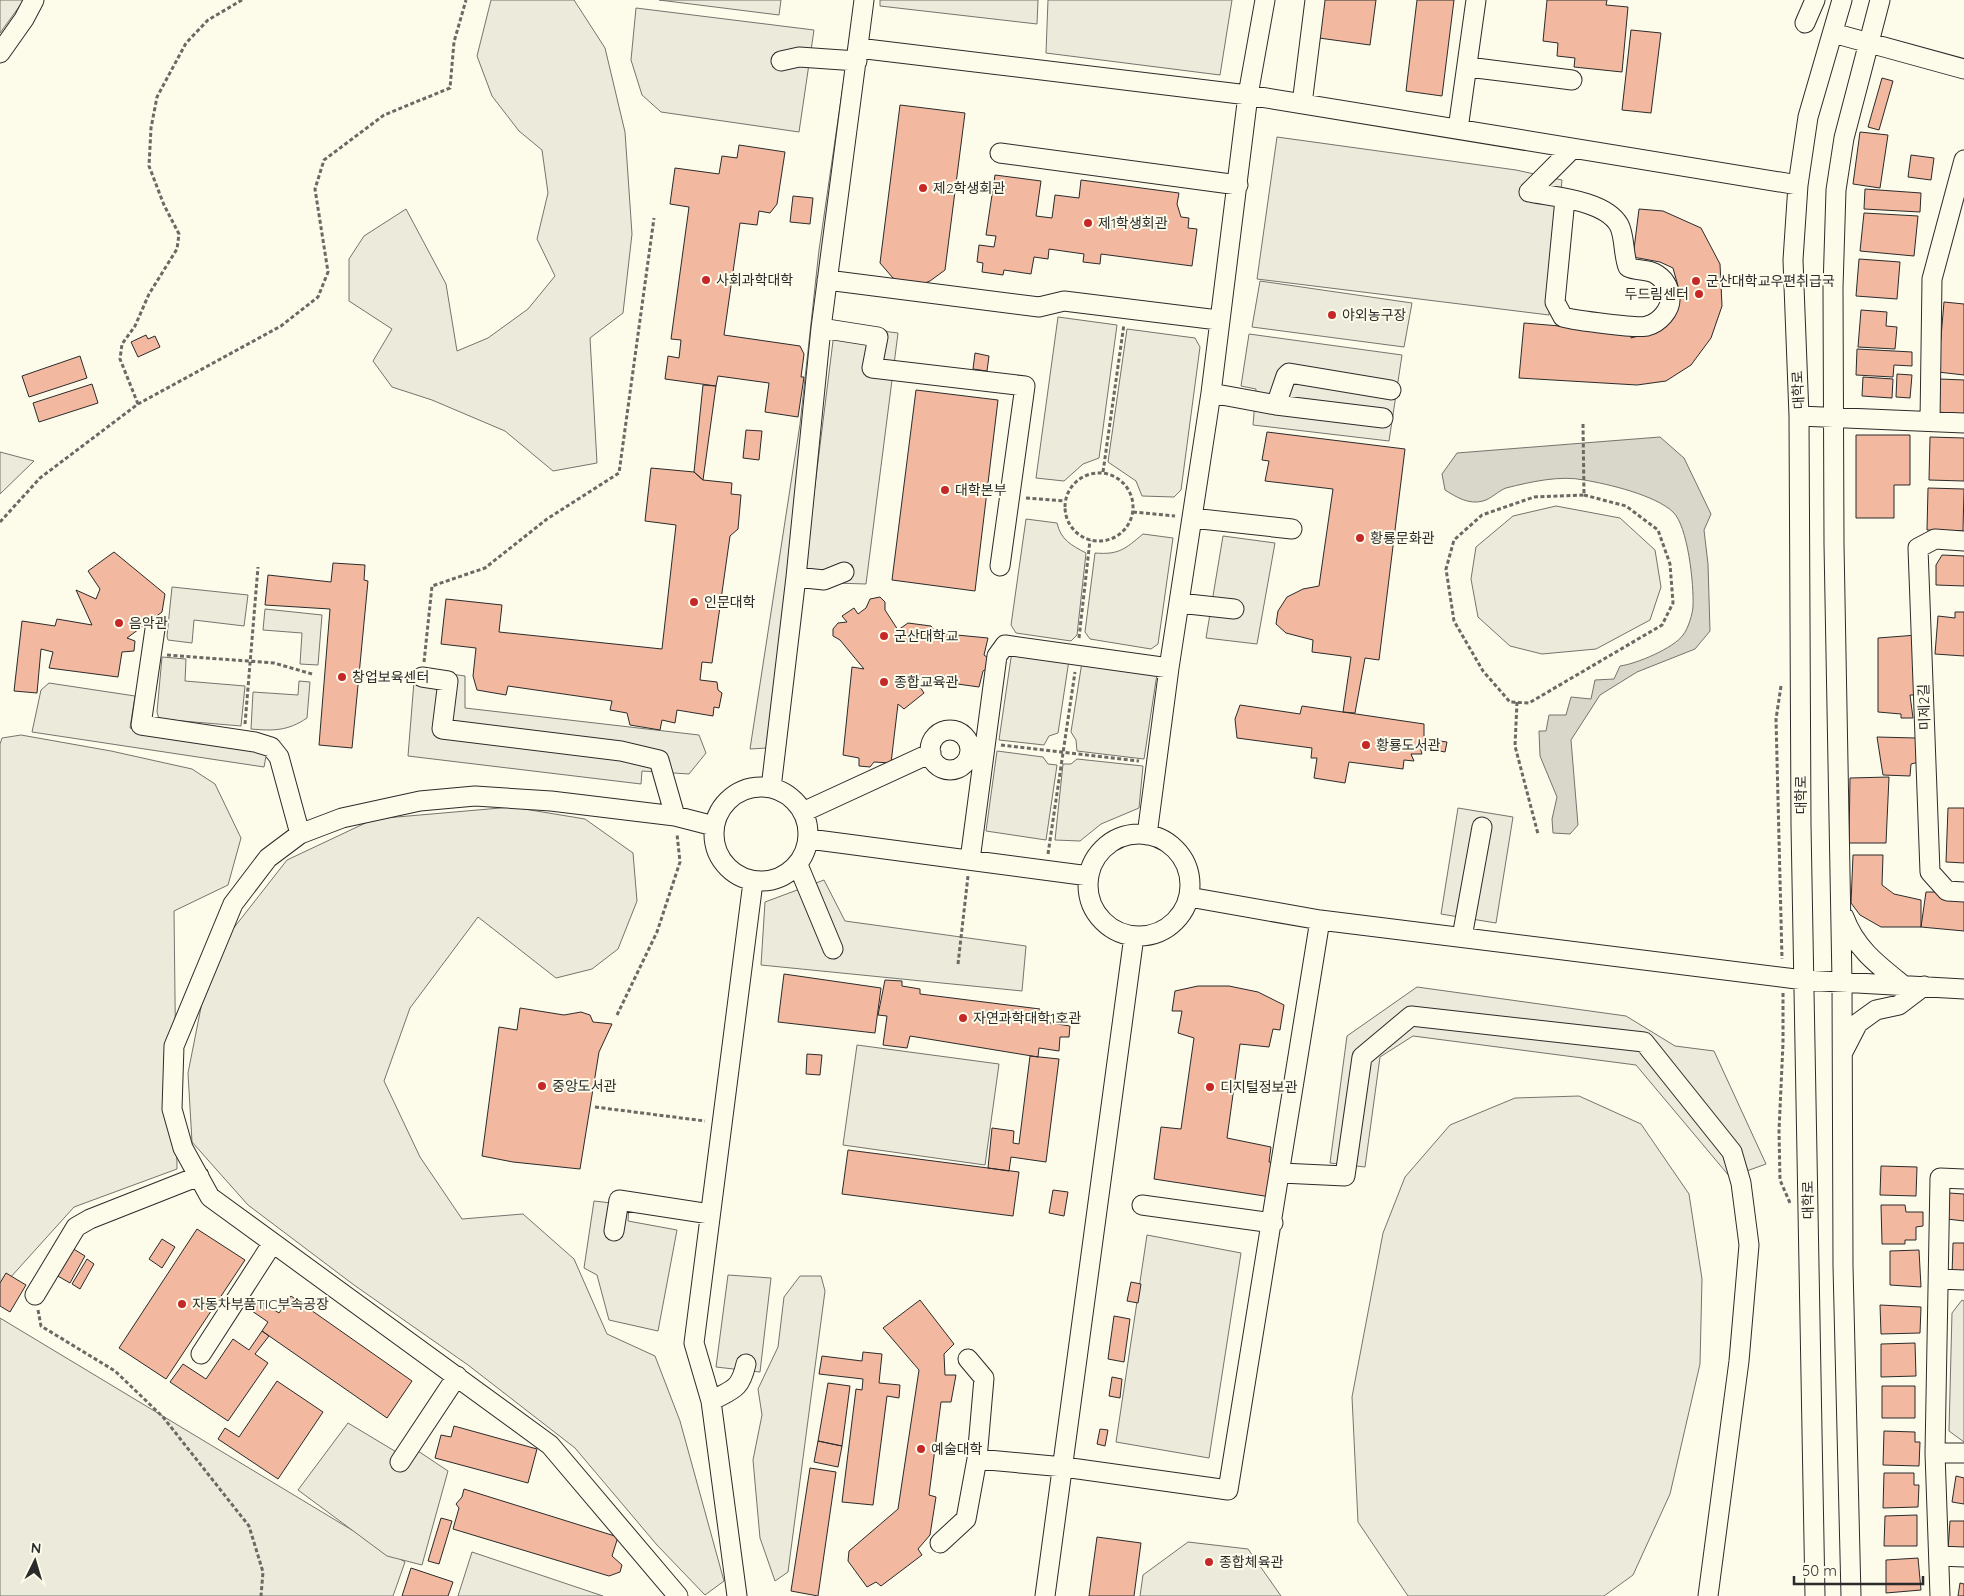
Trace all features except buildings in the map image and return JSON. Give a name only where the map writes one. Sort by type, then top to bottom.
[{"type":"street","points":[[0,53],[24,20],[34,0]]},
{"type":"street","points":[[771,788],[796,577],[821,328],[864,0]]},
{"type":"street","points":[[1147,835],[1169,668],[1211,393],[1218,320],[1238,185],[1248,95],[1265,0]]},
{"type":"street","points":[[1302,104],[1315,0]]},
{"type":"street","points":[[1458,129],[1476,0]]},
{"type":"street","points":[[1805,23],[1816,0]]},
{"type":"street","name":"대학로","points":[[1815,1596],[1804,980],[1799,416],[1794,260],[1798,185],[1808,118],[1842,0]]},
{"type":"street","points":[[1851,1596],[1843,1275],[1842,982],[1833,417],[1833,288],[1836,190],[1844,138],[1880,0]]},
{"type":"street","points":[[1833,33],[1964,69]]},
{"type":"street","points":[[781,61],[799,56],[857,55],[1248,95],[1458,129],[1571,150],[1798,185]]},
{"type":"street","points":[[1468,67],[1572,80]]},
{"type":"street","points":[[1565,199],[1555,302],[1562,317],[1647,326],[1663,317],[1670,302],[1670,290],[1663,279],[1652,272],[1636,271],[1628,267],[1620,226],[1611,215],[1599,207],[1565,199],[1529,192],[1571,150]]},
{"type":"street","points":[[1000,153],[1238,185]]},
{"type":"street","points":[[1930,421],[1932,279],[1964,160]]},
{"type":"street","points":[[827,280],[1039,307],[1064,301],[1218,320]]},
{"type":"street","points":[[821,328],[878,338],[872,368],[1025,386],[1000,566]]},
{"type":"street","points":[[1276,405],[1286,376],[1289,373],[1390,390]]},
{"type":"street","points":[[1211,393],[1276,405],[1383,418]]},
{"type":"street","points":[[1799,416],[1964,423]]},
{"type":"street","points":[[1192,518],[1292,529]]},
{"type":"street","name":"미제2길","points":[[1964,541],[1935,539],[1918,548],[1930,872],[1947,892],[1964,892]]},
{"type":"street","points":[[796,577],[824,580],[844,572]]},
{"type":"street","points":[[1179,603],[1234,609]]},
{"type":"street","points":[[155,629],[141,725],[244,741],[271,748],[279,756],[300,834]]},
{"type":"street","points":[[970,860],[997,656],[1004,645],[1169,668]]},
{"type":"street","points":[[422,677],[448,681],[442,728],[621,751],[659,760],[675,816]]},
{"type":"street","points":[[803,812],[930,753]]},
{"type":"street","points":[[756,787],[771,788],[784,793],[795,801],[803,812],[808,825],[809,838],[805,853],[798,865],[787,875],[773,881],[753,882],[729,870],[719,858],[714,842],[714,826],[719,812],[728,800],[741,791],[756,787]]},
{"type":"street","points":[[678,1596],[550,1445],[210,1197],[183,1148],[172,1109],[174,1046],[233,904],[268,858],[300,834],[342,818],[420,800],[475,796],[551,801],[675,816],[714,826]]},
{"type":"street","points":[[1462,937],[1482,827]]},
{"type":"street","points":[[1131,835],[1147,835],[1163,840],[1176,850],[1186,864],[1190,881],[1189,897],[1184,911],[1175,922],[1156,933],[1134,936],[1118,932],[1104,922],[1094,909],[1089,893],[1089,876],[1099,855],[1117,840],[1131,835]]},
{"type":"street","points":[[809,838],[1089,876]]},
{"type":"street","points":[[798,865],[833,949]]},
{"type":"street","points":[[737,1596],[711,1401],[694,1343],[753,882]]},
{"type":"street","points":[[1189,897],[1320,920],[1804,980],[1964,988]]},
{"type":"street","points":[[1841,907],[1850,933],[1865,953],[1903,985]]},
{"type":"street","points":[[977,1459],[1064,1467],[1228,1490],[1273,1223],[1320,920]]},
{"type":"street","points":[[1045,1596],[1064,1467],[1134,936]]},
{"type":"street","points":[[1842,1053],[1858,1023],[1876,1010],[1899,1005],[1924,986]]},
{"type":"street","points":[[1281,1173],[1345,1176],[1362,1057],[1411,1016],[1644,1042],[1732,1152],[1741,1183],[1746,1218],[1749,1245],[1739,1361],[1708,1596]]},
{"type":"street","points":[[35,1295],[76,1227],[90,1219],[199,1176]]},
{"type":"street","points":[[1940,1596],[1935,1452],[1940,1178],[1964,1178]]},
{"type":"street","points":[[614,1231],[619,1200],[710,1214]]},
{"type":"street","points":[[1142,1204],[1273,1223]]},
{"type":"street","points":[[201,1354],[272,1244]]},
{"type":"street","points":[[1939,1279],[1964,1280]]},
{"type":"street","points":[[940,1543],[966,1519],[977,1459],[984,1378],[968,1359]]},
{"type":"street","points":[[711,1401],[733,1389],[742,1381],[746,1364]]},
{"type":"street","points":[[400,1462],[457,1376]]},
{"type":"street","points":[[1935,1452],[1964,1453]]},
{"type":"street","points":[[1940,1556],[1964,1557]]},
{"type":"path","points":[[138,404],[120,359],[122,344],[135,326],[149,294],[177,249],[179,234],[164,205],[148,166],[150,128],[157,97],[186,43],[208,20],[242,0]]},
{"type":"path","points":[[0,522],[40,478],[138,404],[281,326],[318,297],[328,272],[315,189],[324,160],[384,115],[450,88],[454,42],[466,0]]},
{"type":"path","points":[[422,677],[432,586],[485,568],[547,519],[619,473],[654,218]]},
{"type":"path","points":[[1103,472],[1126,309]]},
{"type":"path","points":[[1583,424],[1584,495]]},
{"type":"path","points":[[1103,472],[1122,481],[1129,490],[1133,500],[1133,512],[1130,523],[1113,538],[1101,541],[1090,540],[1072,528],[1067,518],[1065,502],[1072,487],[1079,479],[1103,472]]},
{"type":"path","points":[[1584,495],[1626,506],[1658,530],[1670,564],[1673,603],[1662,625],[1529,702],[1517,702],[1510,702],[1483,672],[1454,621],[1446,569],[1454,540],[1482,515],[1534,497],[1584,495]]},
{"type":"path","points":[[1009,497],[1065,502]]},
{"type":"path","points":[[1133,512],[1192,518]]},
{"type":"path","points":[[1045,871],[1078,654],[1090,540]]},
{"type":"path","points":[[244,741],[258,567]]},
{"type":"path","points":[[151,654],[274,663],[312,674]]},
{"type":"path","points":[[1517,702],[1515,746],[1538,834]]},
{"type":"path","points":[[986,744],[1156,763]]},
{"type":"path","points":[[617,1015],[657,932],[680,862],[675,816]]},
{"type":"path","points":[[958,964],[970,860]]},
{"type":"path","points":[[595,1107],[723,1123]]},
{"type":"path","points":[[35,1295],[41,1326],[114,1371],[163,1417],[215,1481],[248,1526],[263,1572],[261,1596]]},
{"type":"shaded area","points":[[0,0],[24,0],[0,33]]},
{"type":"shaded area","points":[[491,0],[574,0],[605,48],[625,132],[632,234],[623,313],[590,338],[597,463],[553,471],[505,431],[432,400],[392,387],[373,361],[392,329],[349,301],[349,259],[364,236],[406,209],[446,284],[457,351],[488,338],[528,309],[555,276],[537,239],[548,193],[542,150],[519,131],[492,96],[477,56]]},
{"type":"shaded area","points":[[659,0],[781,0],[779,15]]},
{"type":"shaded area","points":[[880,0],[1038,0],[1037,24],[880,6]]},
{"type":"shaded area","points":[[1048,0],[1232,0],[1220,75],[1046,53]]},
{"type":"shaded area","points":[[636,8],[814,30],[799,132],[661,112],[642,95],[631,60]]},
{"type":"shaded area","points":[[846,65],[863,68],[767,748],[750,749],[800,424],[819,250]]},
{"type":"shaded area","points":[[1277,137],[1516,170],[1562,180],[1549,315],[1257,279]]},
{"type":"shaded area","name":"야외농구장","points":[[1260,281],[1412,303],[1404,347],[1252,327]]},
{"type":"shaded area","points":[[1058,317],[1117,325],[1099,458],[1083,464],[1064,481],[1036,478]]},
{"type":"shaded area","points":[[835,325],[898,333],[866,584],[803,582]]},
{"type":"shaded area","points":[[1127,329],[1195,338],[1200,347],[1181,490],[1174,497],[1142,496],[1136,481],[1108,462]]},
{"type":"shaded area","points":[[1249,334],[1402,355],[1389,441],[1253,425],[1256,389],[1241,386]]},
{"type":"shaded area","points":[[1660,437],[1684,458],[1711,514],[1704,530],[1708,564],[1710,631],[1695,649],[1637,672],[1600,695],[1571,740],[1578,825],[1570,834],[1553,833],[1552,819],[1557,797],[1540,756],[1539,731],[1546,731],[1549,715],[1566,715],[1571,697],[1591,699],[1595,680],[1614,679],[1620,666],[1654,655],[1672,645],[1683,635],[1691,617],[1693,597],[1689,556],[1683,530],[1673,512],[1655,500],[1606,484],[1565,478],[1545,480],[1506,488],[1486,500],[1473,502],[1458,498],[1445,490],[1442,474],[1457,453]]},
{"type":"shaded area","points":[[0,452],[34,461],[0,494]]},
{"type":"shaded area","points":[[1556,506],[1620,518],[1655,550],[1661,587],[1650,620],[1596,649],[1542,654],[1510,646],[1478,617],[1471,579],[1476,547],[1513,516]]},
{"type":"shaded area","points":[[1026,519],[1057,523],[1064,538],[1086,553],[1077,635],[1071,641],[1016,633],[1011,625]]},
{"type":"shaded area","points":[[1143,534],[1173,538],[1158,644],[1151,649],[1090,639],[1085,632],[1095,553],[1116,552],[1131,544]]},
{"type":"shaded area","points":[[1223,536],[1275,543],[1257,644],[1206,638]]},
{"type":"shaded area","points":[[172,587],[248,595],[244,626],[194,620],[192,643],[168,640]]},
{"type":"shaded area","points":[[265,609],[322,615],[318,665],[300,664],[302,633],[263,630]]},
{"type":"shaded area","points":[[1012,651],[1069,660],[1058,733],[1049,736],[1044,745],[999,740]]},
{"type":"shaded area","points":[[162,657],[186,659],[185,681],[245,686],[241,726],[159,719],[157,712]]},
{"type":"shaded area","points":[[1082,662],[1157,674],[1144,759],[1077,751],[1076,740],[1071,732]]},
{"type":"shaded area","points":[[415,669],[465,676],[465,708],[699,735],[706,753],[689,774],[642,771],[641,784],[408,756]]},
{"type":"shaded area","points":[[299,681],[310,682],[307,718],[287,728],[251,729],[253,692],[298,695]]},
{"type":"shaded area","points":[[49,683],[135,696],[130,728],[267,751],[264,767],[32,732],[41,690]]},
{"type":"shaded area","points":[[21,735],[111,751],[192,769],[215,784],[241,838],[228,885],[174,911],[177,1169],[74,1207],[0,1289],[0,744],[2,738]]},
{"type":"shaded area","points":[[997,751],[1043,757],[1048,764],[1057,765],[1046,840],[986,831]]},
{"type":"shaded area","points":[[1077,759],[1143,766],[1139,808],[1101,824],[1080,841],[1055,840],[1063,764],[1071,764]]},
{"type":"shaded area","points":[[512,807],[585,819],[633,853],[637,901],[618,949],[592,969],[556,978],[478,917],[410,1008],[384,1081],[420,1157],[462,1219],[523,1214],[574,1259],[607,1334],[655,1356],[680,1421],[724,1581],[705,1595],[657,1545],[575,1448],[468,1365],[354,1285],[248,1205],[192,1142],[188,1073],[211,957],[287,860],[374,819]]},
{"type":"shaded area","points":[[1458,808],[1513,817],[1496,923],[1441,914]]},
{"type":"shaded area","points":[[824,880],[845,921],[1026,946],[1022,991],[761,965],[765,902]]},
{"type":"shaded area","points":[[1417,987],[1626,1016],[1675,1046],[1714,1051],[1766,1164],[1730,1177],[1636,1065],[1413,1036],[1380,1057],[1365,1167],[1330,1163],[1347,1036]]},
{"type":"shaded area","points":[[857,1045],[999,1064],[985,1165],[843,1145]]},
{"type":"shaded area","points":[[1579,1096],[1641,1124],[1689,1194],[1702,1279],[1700,1364],[1670,1494],[1633,1575],[1604,1596],[1408,1596],[1358,1522],[1352,1397],[1383,1233],[1405,1177],[1450,1125],[1515,1098]]},
{"type":"shaded area","points":[[594,1201],[629,1205],[628,1221],[677,1230],[658,1331],[609,1320],[597,1275],[584,1268]]},
{"type":"shaded area","points":[[1147,1235],[1241,1253],[1209,1458],[1116,1442]]},
{"type":"shaded area","points":[[728,1275],[771,1278],[760,1372],[716,1367]]},
{"type":"shaded area","points":[[800,1276],[821,1276],[825,1291],[788,1572],[775,1581],[760,1538],[753,1460],[762,1415],[758,1389],[778,1347],[784,1297]]},
{"type":"shaded area","points":[[1962,1300],[1964,1301],[1964,1442],[1949,1431],[1952,1313]]},
{"type":"shaded area","points":[[0,1318],[405,1562],[393,1596],[0,1596]]},
{"type":"shaded area","points":[[348,1423],[398,1453],[418,1451],[448,1471],[422,1565],[387,1556],[298,1490]]},
{"type":"shaded area","name":"종합체육관","points":[[1188,1542],[1248,1549],[1281,1596],[1140,1596],[1143,1575]]},
{"type":"shaded area","points":[[472,1552],[603,1596],[458,1596]]},
{"type":"place","name":"제2학생회관","points":[[923,188]]},
{"type":"place","name":"제1학생회관","points":[[1088,223]]},
{"type":"place","name":"사회과학대학","points":[[706,280]]},
{"type":"place","name":"군산대학교우편취급국","points":[[1696,281]]},
{"type":"place","name":"두드림센터","points":[[1699,294]]},
{"type":"place","name":"야외농구장","points":[[1332,315]]},
{"type":"place","name":"대학본부","points":[[945,490]]},
{"type":"place","name":"황룡문화관","points":[[1360,538]]},
{"type":"place","name":"인문대학","points":[[694,602]]},
{"type":"place","name":"음악관","points":[[119,623]]},
{"type":"place","name":"군산대학교","points":[[884,636]]},
{"type":"place","name":"창업보육센터","points":[[342,677]]},
{"type":"place","name":"종합교육관","points":[[884,682]]},
{"type":"place","name":"황룡도서관","points":[[1366,745]]},
{"type":"place","name":"자연과학대학1호관","points":[[963,1018]]},
{"type":"place","name":"중앙도서관","points":[[542,1086]]},
{"type":"place","name":"디지털정보관","points":[[1210,1087]]},
{"type":"place","name":"자동차부품TIC부속공장","points":[[182,1304]]},
{"type":"place","name":"예술대학","points":[[921,1449]]},
{"type":"place","name":"종합체육관","points":[[1209,1562]]}]
